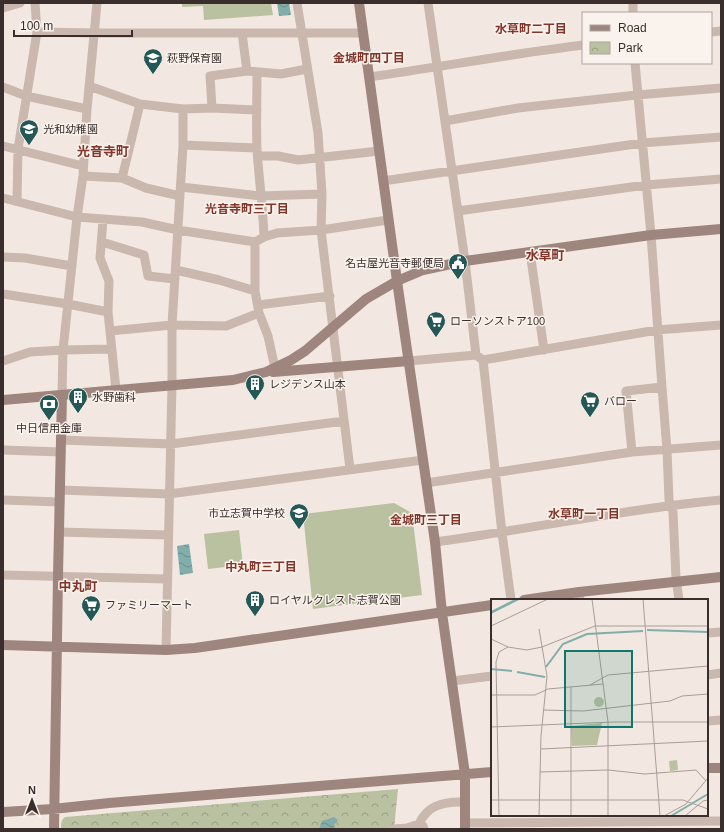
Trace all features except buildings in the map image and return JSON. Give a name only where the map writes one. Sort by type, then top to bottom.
[{"type":"street","points":[[3,8],[20,3]]},
{"type":"street","points":[[18,201],[18,149],[37,32],[35,3]]},
{"type":"street","points":[[54,829],[53,810],[56,647],[63,350],[77,218],[84,176],[83,166],[87,109],[97,3]]},
{"type":"street","points":[[297,3],[318,133],[322,194],[321,230],[350,469]]},
{"type":"street","points":[[359,3],[388,220],[435,542],[442,613],[465,774],[465,826],[721,821]]},
{"type":"street","points":[[428,3],[496,472],[511,599]]},
{"type":"street","points":[[37,32],[363,33]]},
{"type":"street","points":[[242,33],[247,71]]},
{"type":"street","points":[[369,76],[582,45]]},
{"type":"street","points":[[635,64],[651,235],[670,500],[673,512],[676,582],[679,599]]},
{"type":"street","points":[[212,108],[210,76],[247,71],[281,74],[307,69]]},
{"type":"street","points":[[257,72],[257,152],[260,196],[263,208],[264,236]]},
{"type":"street","points":[[89,86],[140,104],[183,109],[212,108],[257,110]]},
{"type":"street","points":[[3,87],[26,96],[87,109]]},
{"type":"street","points":[[445,121],[518,108],[637,95],[721,88]]},
{"type":"street","points":[[122,178],[140,104]]},
{"type":"street","points":[[166,650],[172,325],[183,145],[183,109]]},
{"type":"street","points":[[383,180],[642,143],[721,136]]},
{"type":"street","points":[[183,145],[257,152],[298,160],[379,151]]},
{"type":"street","points":[[3,146],[83,166]]},
{"type":"street","points":[[84,176],[122,178],[146,188],[180,192],[260,196],[322,194]]},
{"type":"street","points":[[458,211],[646,185],[721,179]]},
{"type":"street","points":[[3,198],[77,218],[142,222],[178,230],[255,242],[264,236],[321,230],[388,220]]},
{"type":"street","points":[[103,220],[100,258],[109,281],[108,312],[116,390]]},
{"type":"street","points":[[3,400],[233,380],[270,370],[305,351],[366,299],[397,281],[423,270],[465,261],[651,235],[721,229]]},
{"type":"street","points":[[102,242],[144,255],[148,276],[175,279]]},
{"type":"street","points":[[255,242],[255,291],[258,309],[268,336],[270,370]]},
{"type":"street","points":[[530,252],[544,350]]},
{"type":"street","points":[[3,257],[25,258],[72,266]]},
{"type":"street","points":[[176,270],[219,280],[255,291]]},
{"type":"street","points":[[3,294],[108,312]]},
{"type":"street","points":[[110,331],[172,325],[226,326],[258,309],[330,296]]},
{"type":"street","points":[[270,370],[337,368],[409,361],[480,357],[544,350],[657,330],[721,325]]},
{"type":"street","points":[[3,361],[30,352],[112,349]]},
{"type":"street","points":[[632,452],[626,392],[662,387]]},
{"type":"street","points":[[61,440],[170,444],[344,421]]},
{"type":"street","points":[[426,483],[632,452],[721,445]]},
{"type":"street","points":[[3,450],[61,452]]},
{"type":"street","points":[[60,490],[169,494],[423,460]]},
{"type":"street","points":[[3,500],[60,502]]},
{"type":"street","points":[[435,542],[502,533],[672,505],[721,500]]},
{"type":"street","points":[[59,532],[168,535]]},
{"type":"street","points":[[3,575],[167,578]]},
{"type":"street","points":[[538,599],[580,596],[676,582],[721,578]]},
{"type":"street","points":[[3,644],[166,650],[195,648],[491,605]]},
{"type":"street","points":[[708,633],[721,632]]},
{"type":"street","points":[[708,675],[721,673]]},
{"type":"street","points":[[452,680],[491,676]]},
{"type":"street","points":[[708,721],[721,720]]},
{"type":"street","points":[[708,768],[721,768]]},
{"type":"street","points":[[3,812],[53,810],[116,802],[491,772]]},
{"type":"street","points":[[394,828],[421,826],[423,815],[432,808],[445,803],[460,802]]},
{"type":"green space","points":[[182,3],[271,3],[273,15],[204,20],[203,6],[182,7]]},
{"type":"green space","points":[[394,503],[412,513],[422,595],[313,609],[303,514]]},
{"type":"green space","points":[[239,530],[243,565],[208,569],[204,534]]},
{"type":"green space","points":[[398,789],[394,829],[61,829],[62,821],[65,817]]},
{"type":"water","points":[[277,3],[289,3],[291,15],[279,16]]},
{"type":"water","points":[[189,544],[193,573],[180,575],[177,546]]},
{"type":"water","points":[[334,817],[338,820],[334,825],[335,829],[319,829],[322,821]]},
{"type":"place","name":"萩野保育園","points":[[153,75]]},
{"type":"place","name":"光和幼稚園","points":[[29,146]]},
{"type":"place","name":"名古屋光音寺郵便局","points":[[458,280]]},
{"type":"place","name":"ローソンストア100","points":[[436,338]]},
{"type":"place","name":"レジデンス山本","points":[[255,401]]},
{"type":"place","name":"水野歯科","points":[[78,414]]},
{"type":"place","name":"バロー","points":[[590,418]]},
{"type":"place","name":"中日信用金庫","points":[[49,421]]},
{"type":"place","name":"市立志賀中学校","points":[[299,530]]},
{"type":"place","name":"ロイヤルクレスト志賀公園","points":[[255,617]]},
{"type":"place","name":"ファミリーマート","points":[[91,622]]},
{"type":"district","name":"水草町二丁目","points":[[531,29]]},
{"type":"district","name":"金城町四丁目","points":[[369,58]]},
{"type":"district","name":"光音寺町","points":[[103,151]]},
{"type":"district","name":"光音寺町三丁目","points":[[247,209]]},
{"type":"district","name":"水草町","points":[[545,255]]},
{"type":"district","name":"水草町一丁目","points":[[584,514]]},
{"type":"district","name":"金城町三丁目","points":[[426,520]]},
{"type":"district","name":"中丸町三丁目","points":[[261,567]]},
{"type":"district","name":"中丸町","points":[[78,586]]}]
